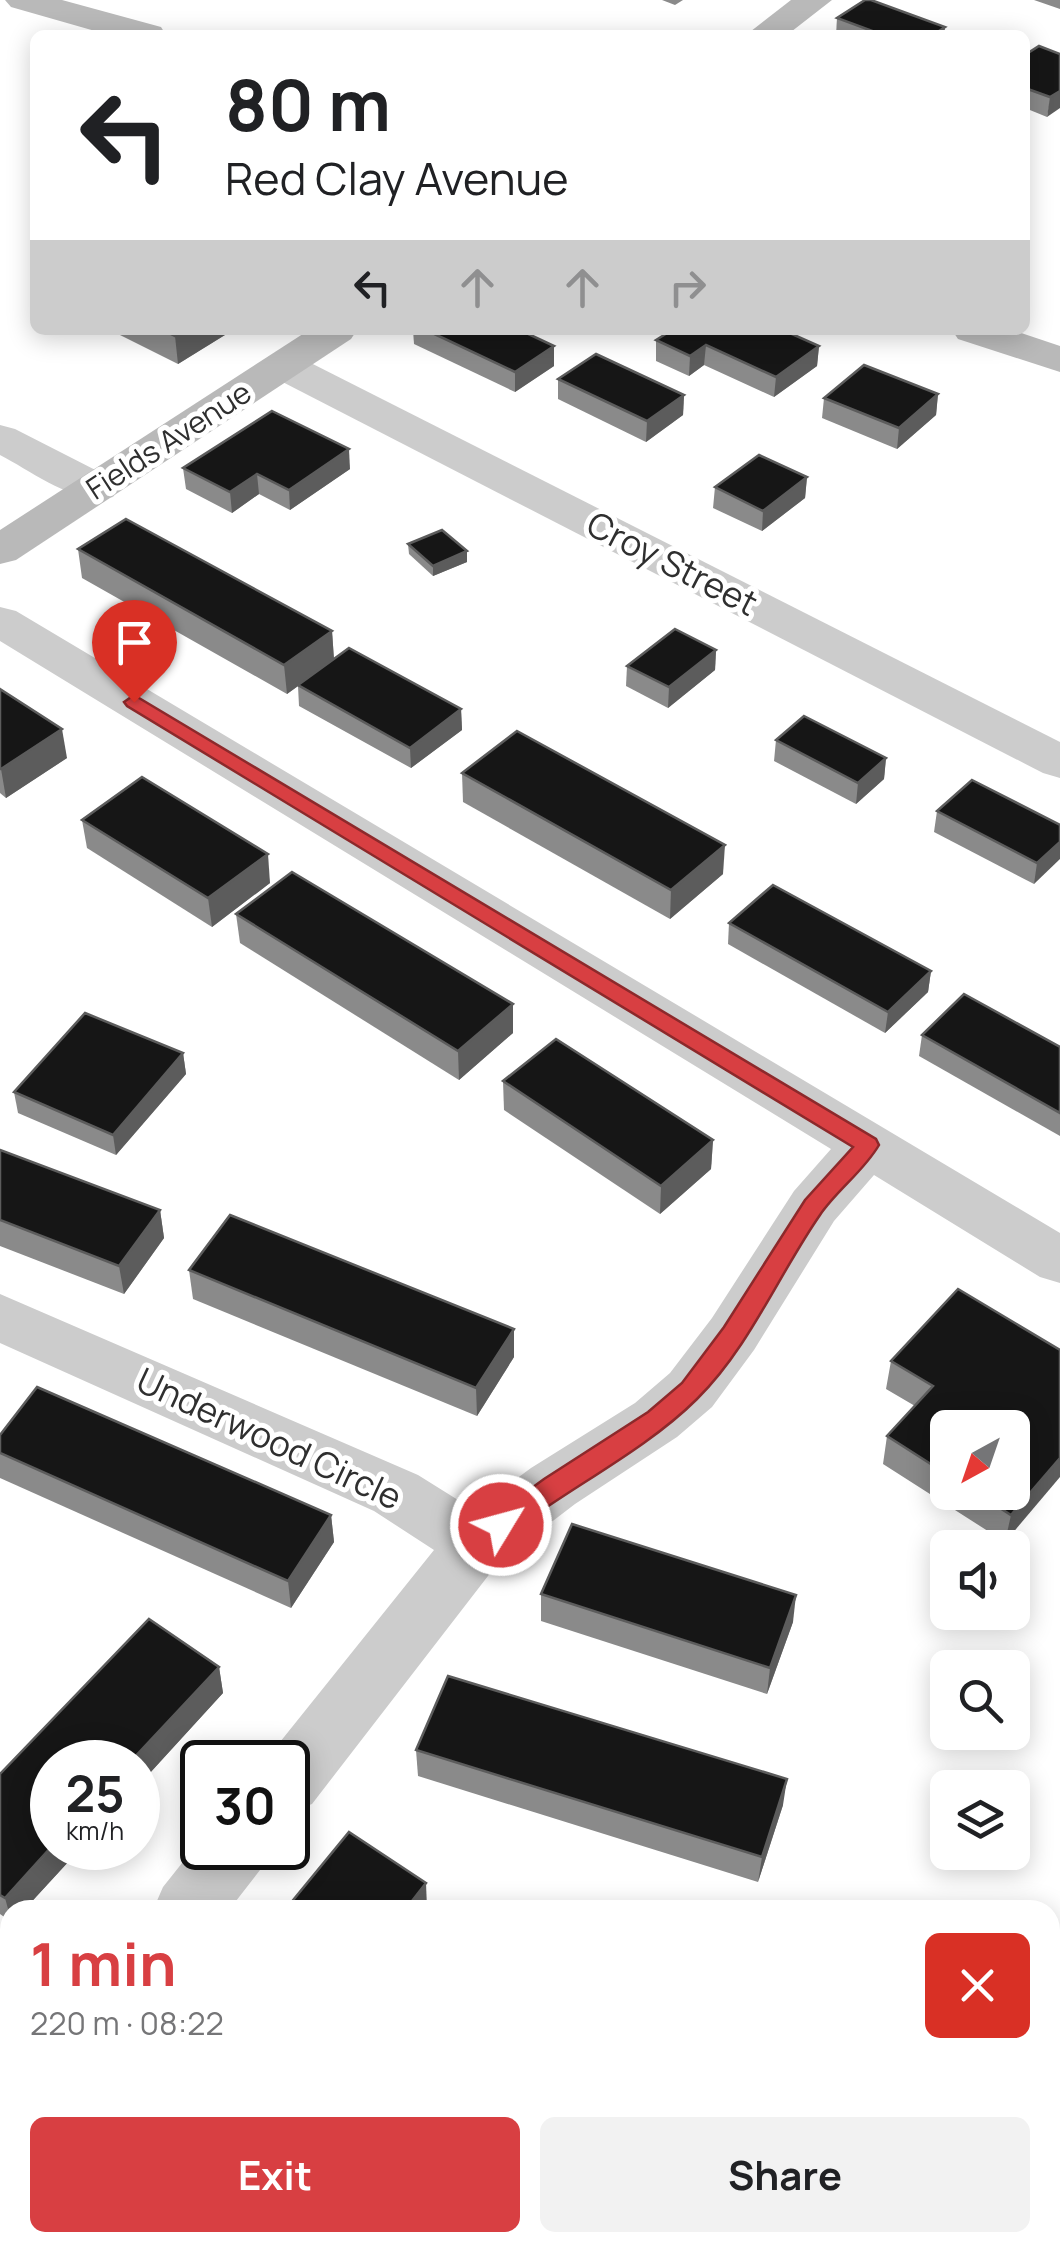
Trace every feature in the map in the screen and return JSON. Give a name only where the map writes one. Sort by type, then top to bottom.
[{"type":"street","points":[[23,0],[130,30]]},
{"type":"street","points":[[771,30],[814,0]]},
{"type":"street","name":"Fields Avenue","points":[[0,550],[330,335]]},
{"type":"street","points":[[987,335],[1060,360]]},
{"type":"street","name":"Croy Street","points":[[284,366],[1060,762]]},
{"type":"street","points":[[0,438],[98,488]]},
{"type":"street","points":[[0,621],[1060,1261]]},
{"type":"street","points":[[310,1755],[476,1544],[553,1486],[656,1420],[690,1390],[732,1334],[814,1206],[868,1145]]},
{"type":"street","name":"Underwood Circle","points":[[0,1317],[396,1494],[476,1544]]},
{"type":"street","points":[[195,1900],[219,1870]]},
{"type":"building","points":[[871,0],[945,27],[869,30],[837,18]]},
{"type":"building","points":[[1039,46],[1060,54],[1060,91],[1050,97],[1030,90],[1030,52]]},
{"type":"building","points":[[437,335],[531,335],[554,346],[515,372]]},
{"type":"building","points":[[664,335],[794,335],[819,346],[776,377],[706,345],[690,356],[656,340]]},
{"type":"building","points":[[596,354],[684,395],[647,421],[558,379]]},
{"type":"building","points":[[864,365],[938,394],[899,428],[824,398]]},
{"type":"building","points":[[272,411],[349,449],[289,490],[257,474],[230,492],[183,468]]},
{"type":"building","points":[[759,455],[807,477],[763,511],[715,487]]},
{"type":"building","points":[[126,519],[332,631],[284,665],[78,549]]},
{"type":"building","points":[[442,530],[467,551],[433,566],[408,544]]},
{"type":"building","points":[[675,629],[716,650],[669,687],[627,666]]},
{"type":"building","points":[[349,648],[461,709],[410,748],[298,685]]},
{"type":"building","points":[[0,689],[62,729],[1,769],[0,768]]},
{"type":"building","points":[[804,716],[886,758],[858,783],[776,740]]},
{"type":"building","points":[[517,731],[725,845],[671,890],[462,773]]},
{"type":"building","points":[[142,777],[268,854],[208,898],[82,820]]},
{"type":"building","points":[[972,780],[1060,825],[1060,842],[1037,863],[937,811]]},
{"type":"building","points":[[292,872],[513,1004],[458,1051],[236,914]]},
{"type":"building","points":[[773,885],[931,971],[888,1012],[729,923]]},
{"type":"building","points":[[964,994],[1060,1047],[1060,1113],[922,1035]]},
{"type":"building","points":[[85,1013],[183,1053],[113,1135],[14,1092]]},
{"type":"building","points":[[556,1039],[713,1140],[661,1186],[503,1081]]},
{"type":"building","points":[[0,1150],[160,1210],[119,1266],[0,1220]]},
{"type":"building","points":[[230,1215],[514,1329],[476,1388],[189,1270]]},
{"type":"building","points":[[958,1289],[1060,1350],[1060,1458],[1030,1493],[1030,1410],[930,1410],[930,1463],[887,1436],[933,1386],[891,1361]]},
{"type":"building","points":[[37,1387],[331,1515],[288,1581],[0,1453],[0,1435]]},
{"type":"building","points":[[572,1524],[796,1595],[770,1668],[541,1594]]},
{"type":"building","points":[[149,1619],[219,1667],[151,1740],[33,1740]]},
{"type":"building","points":[[448,1676],[787,1779],[762,1857],[416,1750]]},
{"type":"building","points":[[30,1743],[30,1870],[5,1898],[0,1895],[0,1774]]},
{"type":"building","points":[[349,1832],[426,1883],[413,1900],[293,1900]]},
{"type":"route","points":[[134,702],[868,1145],[814,1206],[732,1334],[690,1390],[656,1420],[553,1486],[501,1525]]}]
